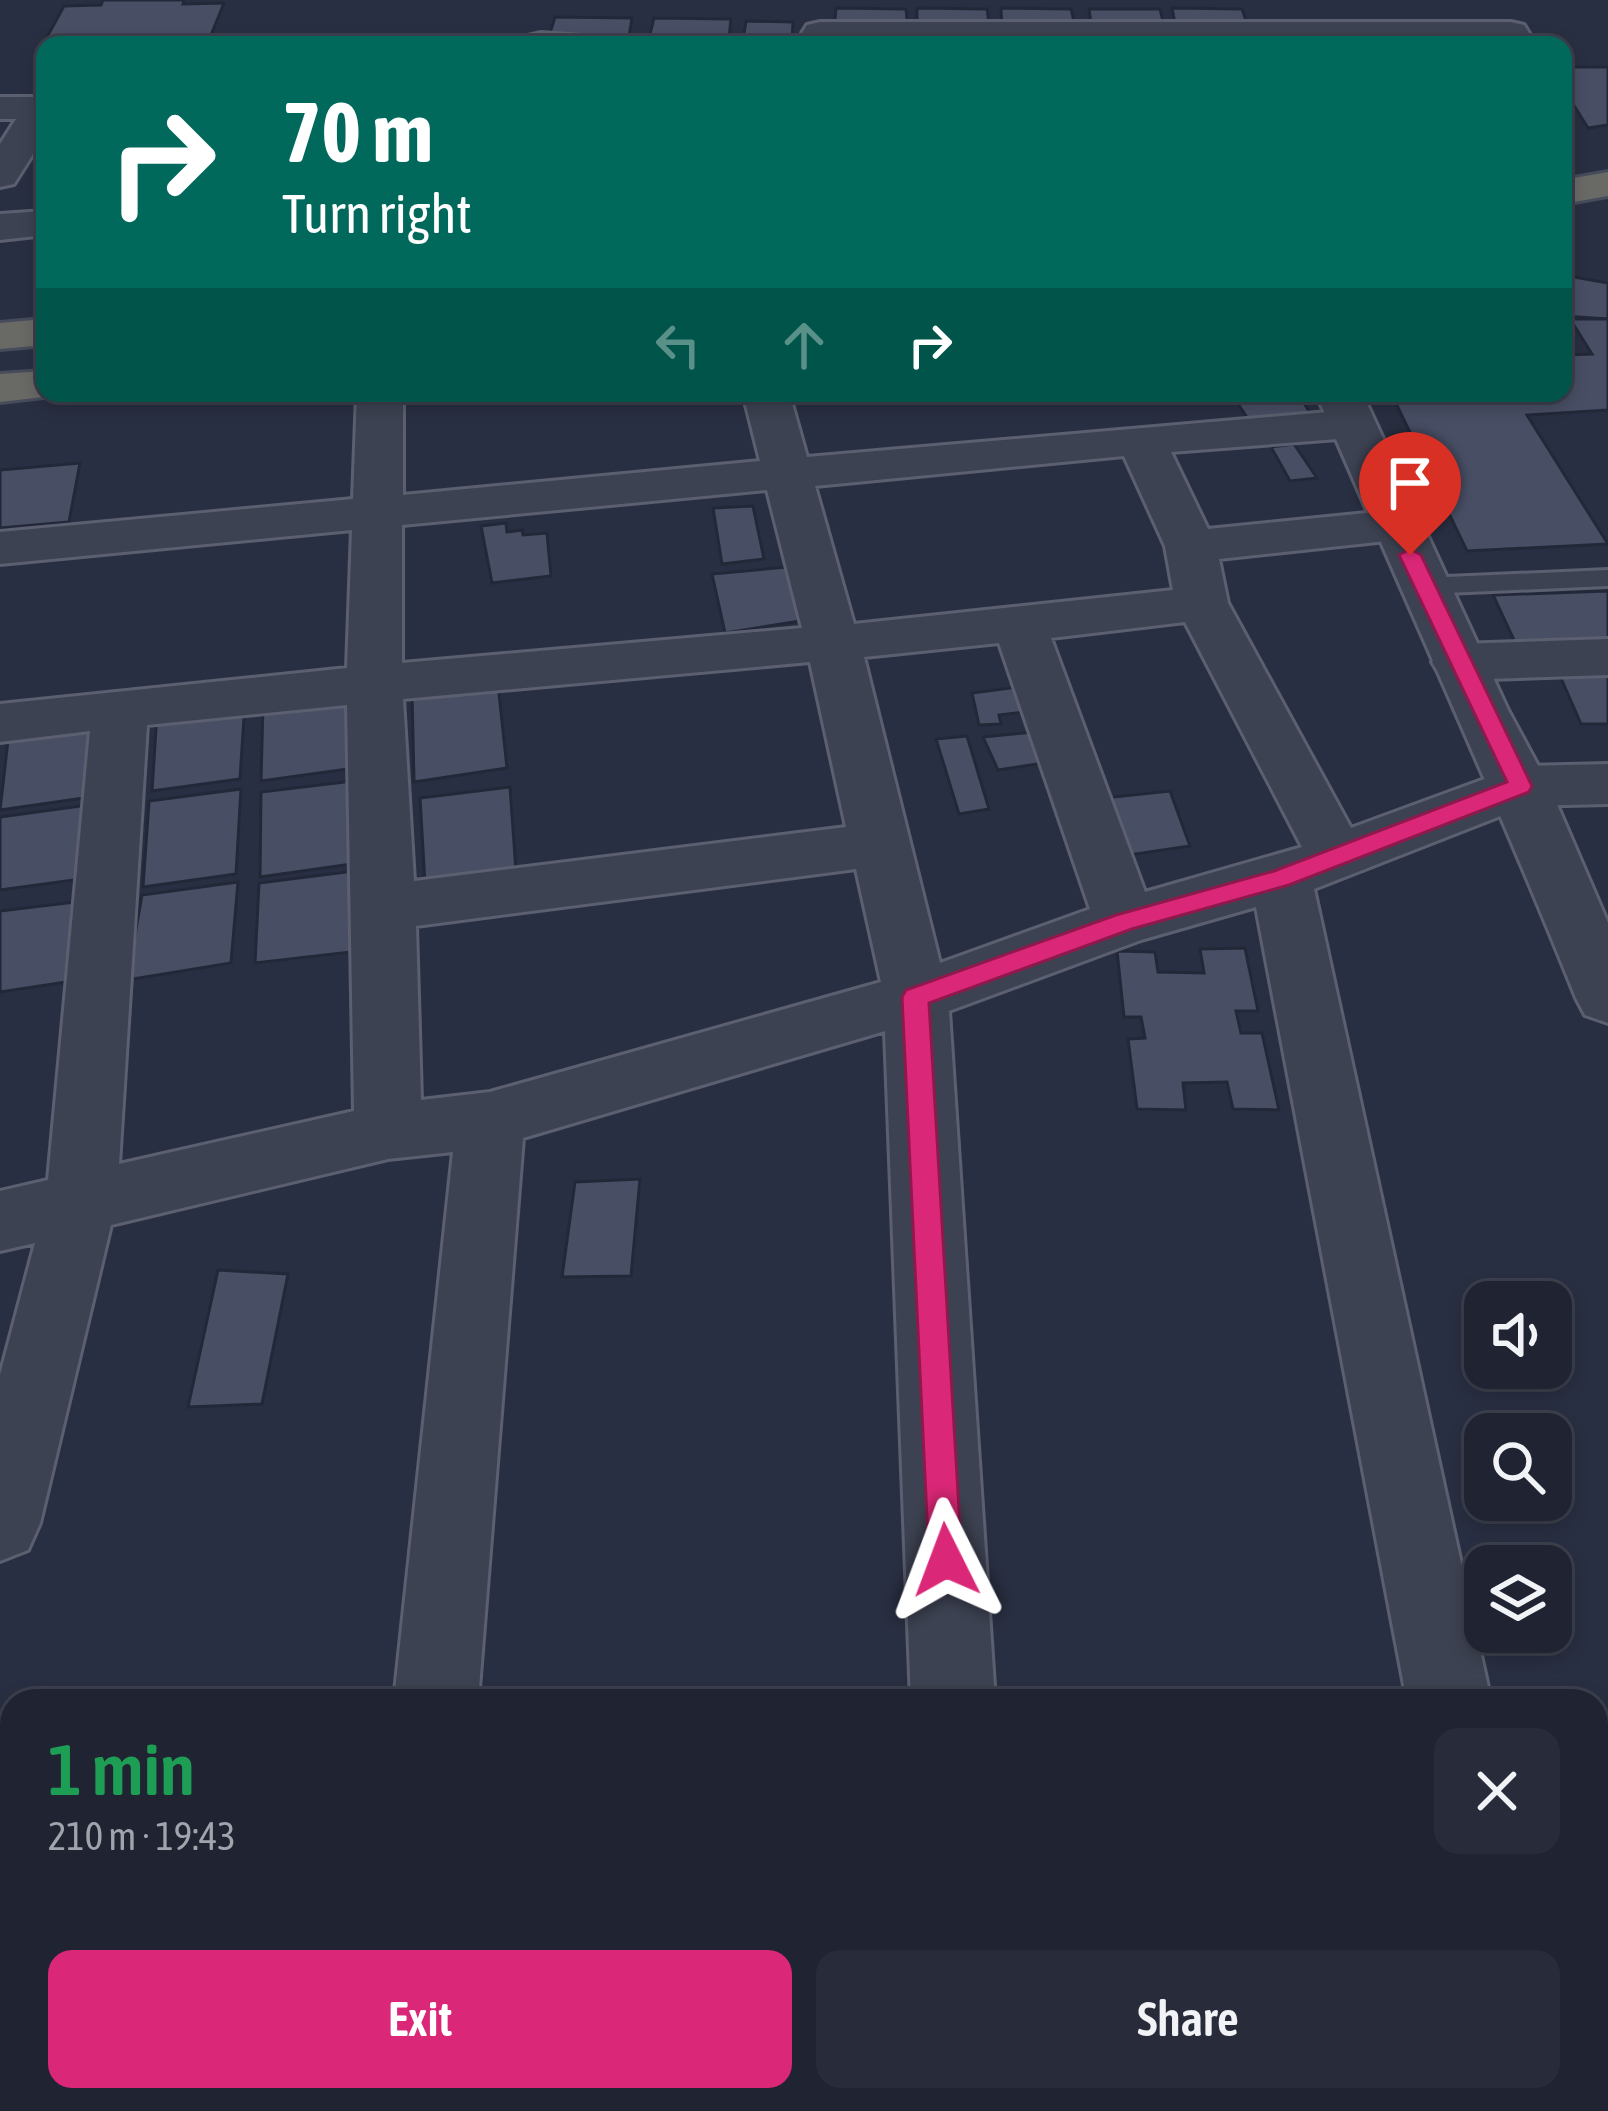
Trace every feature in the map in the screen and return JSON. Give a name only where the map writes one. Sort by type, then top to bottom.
[{"type":"highway","points":[[1572,190],[1608,184]]},
{"type":"highway","points":[[0,336],[36,333]]},
{"type":"highway","points":[[0,388],[36,386]]},
{"type":"street","points":[[821,26],[1069,36]]},
{"type":"street","points":[[1265,36],[1509,26]]},
{"type":"street","points":[[0,108],[36,108]]},
{"type":"street","points":[[2,167],[36,119]]},
{"type":"street","points":[[0,227],[36,224]]},
{"type":"street","points":[[380,402],[374,681],[385,907],[388,1131]]},
{"type":"street","points":[[768,402],[833,643],[916,997],[952,1689]]},
{"type":"street","points":[[0,548],[1142,440],[1345,409],[1520,786],[1608,998]]},
{"type":"street","points":[[1142,440],[1191,546],[1202,603],[1308,866],[1447,1689]]},
{"type":"street","points":[[1191,546],[1396,525]]},
{"type":"street","points":[[0,723],[374,681],[1020,626],[1202,603]]},
{"type":"street","points":[[1020,626],[1125,921]]},
{"type":"street","points":[[1459,662],[1608,657]]},
{"type":"street","points":[[0,1523],[81,1204],[120,708]]},
{"type":"street","points":[[0,1221],[388,1131],[490,1120],[916,997],[1125,921],[1308,866],[1520,786],[1608,784]]},
{"type":"street","points":[[385,907],[880,844]]},
{"type":"street","points":[[437,1689],[490,1120]]},
{"type":"lane","points":[[1424,586],[1608,578]]},
{"type":"building","points":[[103,0],[224,3],[211,36],[48,36],[64,6],[101,5]]},
{"type":"building","points":[[836,8],[906,9],[908,29],[834,29]]},
{"type":"building","points":[[917,8],[987,9],[990,29],[917,30]]},
{"type":"building","points":[[1001,8],[1071,9],[1076,29],[1002,30]]},
{"type":"building","points":[[1172,8],[1242,9],[1249,29],[1176,29]]},
{"type":"building","points":[[1089,9],[1160,9],[1165,30],[1092,30]]},
{"type":"building","points":[[555,17],[632,18],[629,36],[549,36]]},
{"type":"building","points":[[654,18],[731,19],[729,36],[650,36]]},
{"type":"building","points":[[746,21],[793,22],[792,36],[744,36]]},
{"type":"building","points":[[1572,67],[1608,67],[1608,125],[1588,128],[1572,102]]},
{"type":"building","points":[[1572,277],[1608,283],[1608,319],[1572,317]]},
{"type":"building","points":[[1572,319],[1608,319],[1608,410],[1527,415],[1608,544],[1467,551],[1395,402],[1572,402],[1572,355],[1592,354]]},
{"type":"building","points":[[1237,402],[1303,402],[1310,413],[1248,419]]},
{"type":"building","points":[[1294,444],[1317,478],[1290,481],[1271,447]]},
{"type":"building","points":[[80,463],[69,522],[0,528],[0,470]]},
{"type":"building","points":[[753,506],[764,559],[722,564],[713,508]]},
{"type":"building","points":[[506,523],[507,532],[547,533],[551,576],[492,583],[481,526]]},
{"type":"building","points":[[787,567],[800,621],[725,633],[712,574]]},
{"type":"building","points":[[1608,591],[1608,648],[1519,651],[1493,595]]},
{"type":"building","points":[[1608,668],[1608,724],[1581,724],[1557,669]]},
{"type":"building","points":[[498,684],[507,768],[414,782],[412,694]]},
{"type":"building","points":[[1033,685],[1043,710],[999,715],[1001,724],[979,725],[972,693]]},
{"type":"building","points":[[349,693],[348,769],[261,781],[263,704]]},
{"type":"building","points":[[245,702],[240,779],[152,791],[157,713]]},
{"type":"building","points":[[97,729],[91,797],[0,810],[8,740]]},
{"type":"building","points":[[1043,731],[1063,760],[998,770],[983,737]]},
{"type":"building","points":[[967,736],[989,809],[959,814],[936,739]]},
{"type":"building","points":[[353,781],[352,864],[260,877],[261,792]]},
{"type":"building","points":[[510,787],[516,871],[425,884],[420,798]]},
{"type":"building","points":[[241,789],[236,874],[143,887],[149,801]]},
{"type":"building","points":[[1170,791],[1190,846],[1122,856],[1104,798]]},
{"type":"building","points":[[88,805],[81,879],[0,890],[0,817]]},
{"type":"building","points":[[354,871],[351,952],[255,963],[259,883]]},
{"type":"building","points":[[238,882],[231,963],[127,980],[142,895]]},
{"type":"building","points":[[75,902],[66,982],[0,992],[0,911]]},
{"type":"building","points":[[1245,948],[1258,1011],[1236,1011],[1241,1033],[1262,1033],[1279,1110],[1233,1109],[1227,1082],[1183,1083],[1186,1110],[1137,1109],[1128,1039],[1145,1038],[1141,1017],[1124,1017],[1117,951],[1155,952],[1158,972],[1204,973],[1200,949]]},
{"type":"building","points":[[640,1179],[631,1276],[562,1277],[575,1182]]},
{"type":"building","points":[[218,1270],[288,1274],[262,1404],[188,1407]]},
{"type":"route","points":[[946,1560],[916,997],[1125,921],[1280,878],[1520,786],[1410,555]]}]
